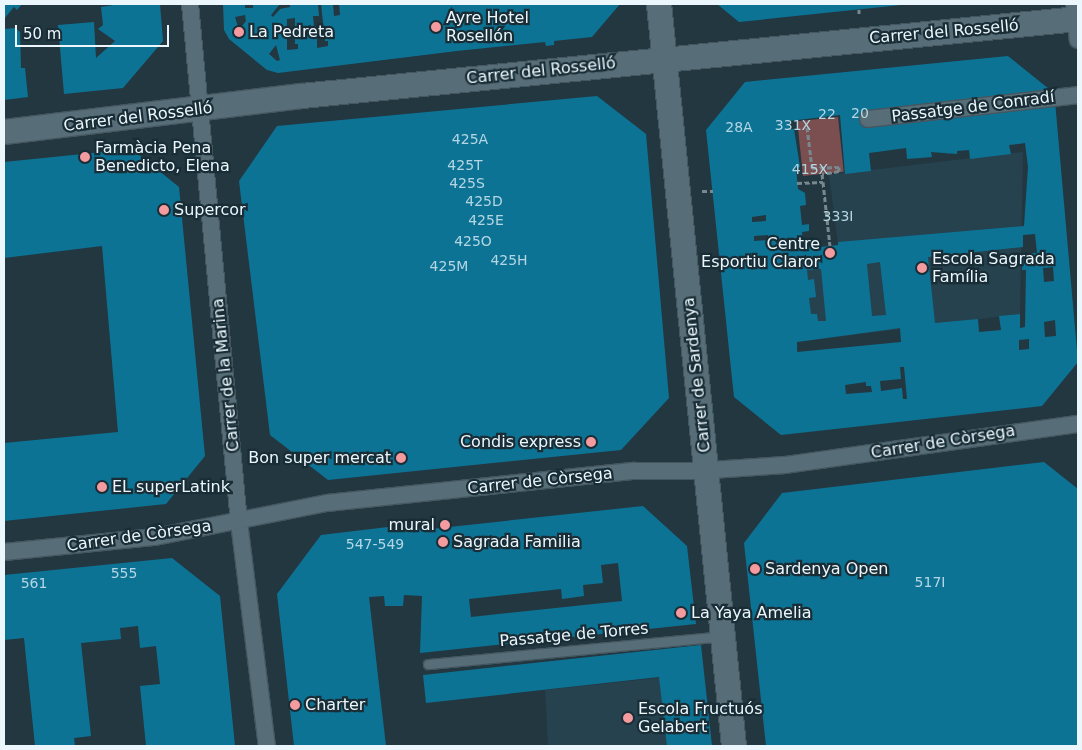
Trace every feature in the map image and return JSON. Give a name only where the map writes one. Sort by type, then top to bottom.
[{"type":"main road","name":"Carrer de Sardenya","points":[[659,4],[734,746]]},
{"type":"main road","name":"Carrer del Rosselló","points":[[4,132],[200,110],[302,96],[664,58],[1077,21]]},
{"type":"street","name":"Carrer de la Marina","points":[[190,4],[239,522],[267,746]]},
{"type":"street","name":"Passatge de Conradí","points":[[868,119],[1078,95]]},
{"type":"street","name":"Carrer de Còrsega","points":[[4,552],[149,537],[239,522],[327,503],[634,471],[707,470],[786,465],[1078,424]]},
{"type":"lane","name":"Passatge de Torres","points":[[428,664],[723,636]]},
{"type":"path","points":[[859,9],[859,15]]},
{"type":"path","points":[[807,126],[812,168],[839,166],[839,171],[822,174],[830,246]]},
{"type":"path","points":[[798,183],[823,182]]},
{"type":"path","points":[[702,191],[712,192]]},
{"type":"shaded area","points":[[838,117],[844,172],[803,176],[797,121]]},
{"type":"shaded area","name":"Escola Sagrada Família","points":[[1023,152],[1020,314],[797,342],[800,375],[732,382],[722,279],[841,266],[829,175]]},
{"type":"shaded area","name":"Escola Fructuós Gelabert","points":[[704,673],[712,746],[548,746],[545,690]]},
{"type":"building","points":[[4,4],[22,4],[17,10],[14,7],[4,19]]},
{"type":"building","points":[[120,4],[160,4],[163,41],[123,88],[64,94],[58,25],[94,22],[96,58],[115,41],[98,29],[103,25],[101,7]]},
{"type":"building","points":[[223,4],[245,4],[245,8],[253,8],[253,5],[280,4],[271,15],[273,17],[280,9],[290,7],[290,4],[318,4],[319,16],[313,16],[314,26],[317,26],[317,48],[328,46],[328,41],[325,41],[321,4],[333,4],[334,16],[340,15],[339,4],[620,4],[592,37],[554,41],[554,45],[546,46],[545,42],[278,73],[267,70],[229,39],[224,30]],"holes":[[[245,15],[246,21],[239,30],[235,17]],[[295,18],[295,44],[298,44],[298,49],[287,50],[287,19]],[[276,45],[280,60],[277,61],[269,54]]]},
{"type":"building","points":[[717,4],[901,4],[901,5],[739,22]]},
{"type":"building","points":[[15,28],[20,32],[21,68],[25,68],[28,97],[4,100],[4,29]]},
{"type":"building","points":[[1008,56],[1054,93],[1006,102],[1055,101],[1078,362],[1042,406],[781,435],[734,397],[706,130],[745,82]],"holes":[[[1005,95],[1005,102],[938,103]],[[840,115],[845,174],[871,171],[869,153],[906,148],[907,159],[932,157],[931,152],[957,154],[957,151],[969,150],[970,159],[1011,154],[1009,145],[1025,143],[1028,167],[1024,226],[838,242],[838,245],[811,248],[811,244],[804,244],[802,232],[809,231],[809,224],[802,225],[800,206],[806,205],[805,193],[798,189],[796,168],[800,167],[794,129],[790,129],[789,121]],[[766,215],[766,221],[752,222],[752,217]],[[1035,234],[1037,253],[1023,253],[1022,270],[1026,270],[1025,327],[1020,328],[1020,314],[999,316],[1001,330],[979,332],[978,319],[935,323],[928,257],[1023,247],[1023,235]],[[768,235],[768,240],[754,241],[754,236]],[[880,262],[886,315],[872,316],[867,264]],[[1053,267],[1054,281],[1044,282],[1043,268]],[[821,269],[826,321],[818,321],[817,314],[811,314],[809,298],[816,297],[814,279],[808,280],[807,270]],[[1055,320],[1056,336],[1045,337],[1044,322]],[[900,328],[901,342],[797,352],[797,342]],[[1029,339],[1029,349],[1019,350],[1019,340]],[[900,367],[904,367],[907,399],[903,399],[902,388],[881,391],[880,381],[901,379]],[[866,382],[866,386],[871,386],[872,392],[846,394],[845,385]]]},
{"type":"building","points":[[597,96],[646,134],[669,398],[621,450],[328,480],[270,435],[239,181],[277,126]]},
{"type":"building","points":[[132,149],[179,187],[205,456],[166,504],[4,521],[4,443],[118,432],[102,246],[4,258],[4,162]]},
{"type":"building","points":[[1044,462],[1078,489],[1078,746],[766,746],[744,543],[782,493]]},
{"type":"building","points":[[643,506],[687,546],[696,624],[420,653],[422,596],[404,595],[403,606],[385,606],[384,596],[369,597],[386,746],[294,746],[277,594],[321,535],[413,524],[421,530]],"holes":[[[618,563],[622,601],[471,617],[469,599],[561,589],[562,599],[584,596],[583,585],[603,583],[601,565]]]},
{"type":"building","points":[[172,558],[220,596],[235,746],[146,746],[140,686],[160,684],[156,646],[140,648],[138,626],[120,628],[121,639],[81,643],[91,736],[74,738],[75,746],[35,746],[24,638],[4,640],[4,575]]},
{"type":"building","points":[[701,645],[712,746],[667,746],[659,677],[426,703],[423,675]]},
{"type":"place","name":"Ayre Hotel Rosellón","points":[[436,27]]},
{"type":"place","name":"La Pedreta","points":[[239,32]]},
{"type":"place","name":"Farmàcia Pena Benedicto, Elena","points":[[85,157]]},
{"type":"place","name":"Supercor","points":[[164,210]]},
{"type":"place","name":"Centre Esportiu Claror","points":[[830,253]]},
{"type":"place","name":"Escola Sagrada Família","points":[[922,268]]},
{"type":"place","name":"Condis express","points":[[591,442]]},
{"type":"place","name":"Bon super mercat","points":[[401,458]]},
{"type":"place","name":"EL superLatink","points":[[102,487]]},
{"type":"place","name":"mural","points":[[445,525]]},
{"type":"place","name":"Sagrada Familia","points":[[443,542]]},
{"type":"place","name":"Sardenya Open","points":[[755,569]]},
{"type":"place","name":"La Yaya Amelia","points":[[681,613]]},
{"type":"place","name":"Charter","points":[[295,705]]},
{"type":"place","name":"Escola Fructuós Gelabert","points":[[628,718]]}]
